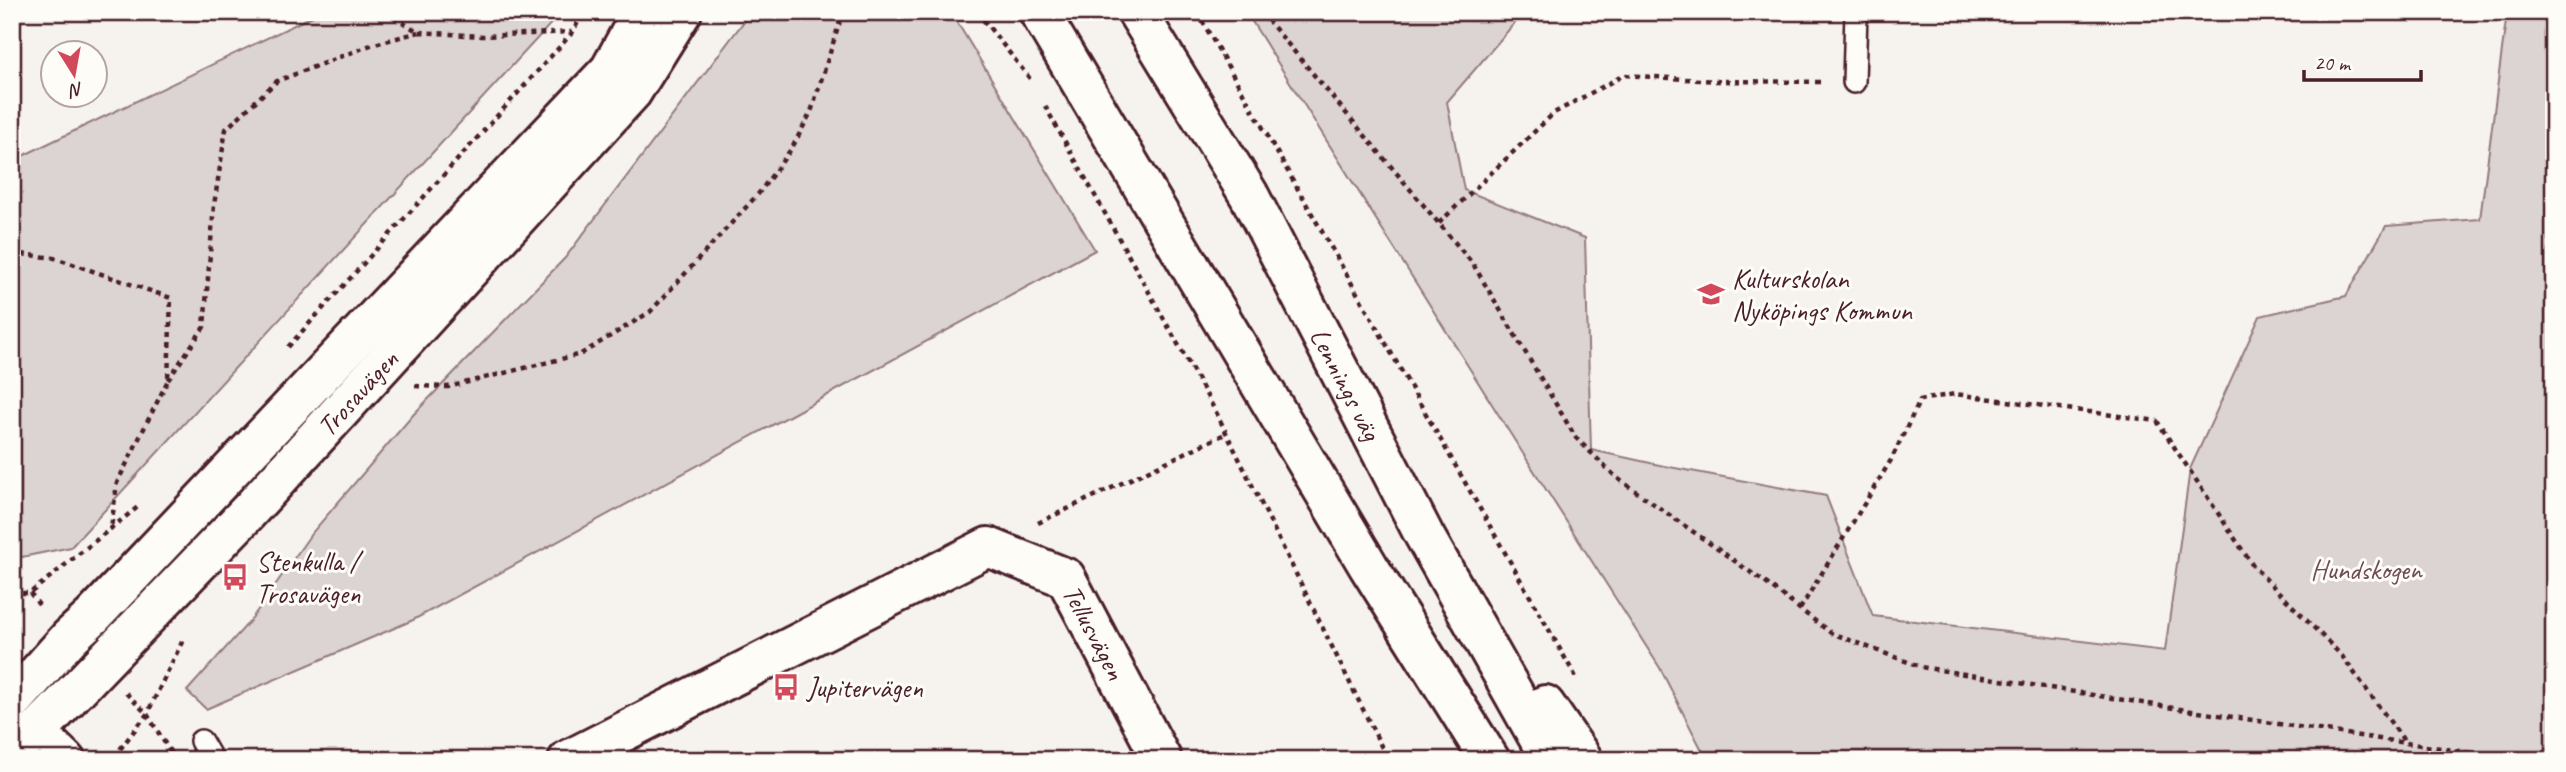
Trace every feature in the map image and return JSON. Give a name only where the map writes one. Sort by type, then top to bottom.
[{"type":"main road","name":"Trosavägen","points":[[12,702],[70,637],[93,616],[610,70],[642,12]]},
{"type":"main road","name":"Trosavägen","points":[[20,733],[248,512],[632,92],[682,12]]},
{"type":"main road","points":[[1039,12],[1369,567],[1490,760]]},
{"type":"main road","name":"Lennings väg","points":[[1137,12],[1249,195],[1424,535],[1551,760]]},
{"type":"main road","points":[[1424,535],[1583,760]]},
{"type":"main road","points":[[568,760],[988,547]]},
{"type":"main road","name":"Tellusvägen","points":[[988,547],[1066,578],[1162,760]]},
{"type":"main road","points":[[1369,567],[1465,760]]},
{"type":"main road","points":[[20,733],[65,760]]},
{"type":"lane","points":[[1854,82],[1856,12]]},
{"type":"path","points":[[385,12],[418,32]]},
{"type":"path","points":[[283,353],[573,32],[583,12]]},
{"type":"path","points":[[412,386],[448,387],[581,354],[650,312],[759,193],[792,148],[811,112],[843,12]]},
{"type":"path","points":[[977,12],[1031,81]]},
{"type":"path","points":[[1197,12],[1580,685]]},
{"type":"path","points":[[1261,12],[1473,264],[1576,438],[1616,478],[1831,633],[1921,667],[2460,751],[2494,760]]},
{"type":"path","points":[[111,528],[117,483],[168,380],[204,327],[214,205],[226,129],[277,81],[370,45],[418,32],[482,36],[573,32]]},
{"type":"path","points":[[1439,223],[1553,113],[1624,75],[1716,81],[1854,82]]},
{"type":"path","points":[[1045,105],[1227,433],[1388,760]]},
{"type":"path","points":[[12,253],[55,258],[171,298],[168,380]]},
{"type":"path","points":[[1800,609],[1891,460],[1920,400],[1955,394],[2157,421],[2253,566],[2342,656],[2406,743]]},
{"type":"path","points":[[988,547],[1227,433]]},
{"type":"path","points":[[12,593],[30,593],[142,504]]},
{"type":"path","points":[[30,593],[43,609]]},
{"type":"path","points":[[125,692],[146,714],[175,760]]},
{"type":"green space","points":[[321,12],[559,12],[71,547],[12,559],[12,161]]},
{"type":"green space","points":[[751,12],[951,12],[1095,250],[413,620],[206,709],[187,691],[250,621],[311,534],[413,415],[565,258]]},
{"type":"green space","name":"Hundskogen","points":[[1246,12],[1524,12],[1447,102],[1464,190],[1585,238],[1591,450],[1826,496],[1873,616],[2165,651],[2190,469],[2260,316],[2346,296],[2386,226],[2480,219],[2507,12],[2554,12],[2554,760],[1707,760],[1660,668]]},
{"type":"place","name":"Kulturskolan Nyköpings Kommun","points":[[1711,294]]},
{"type":"place","name":"Stenkulla / Trosavägen","points":[[235,577]]},
{"type":"place","name":"Jupitervägen","points":[[786,687]]}]
